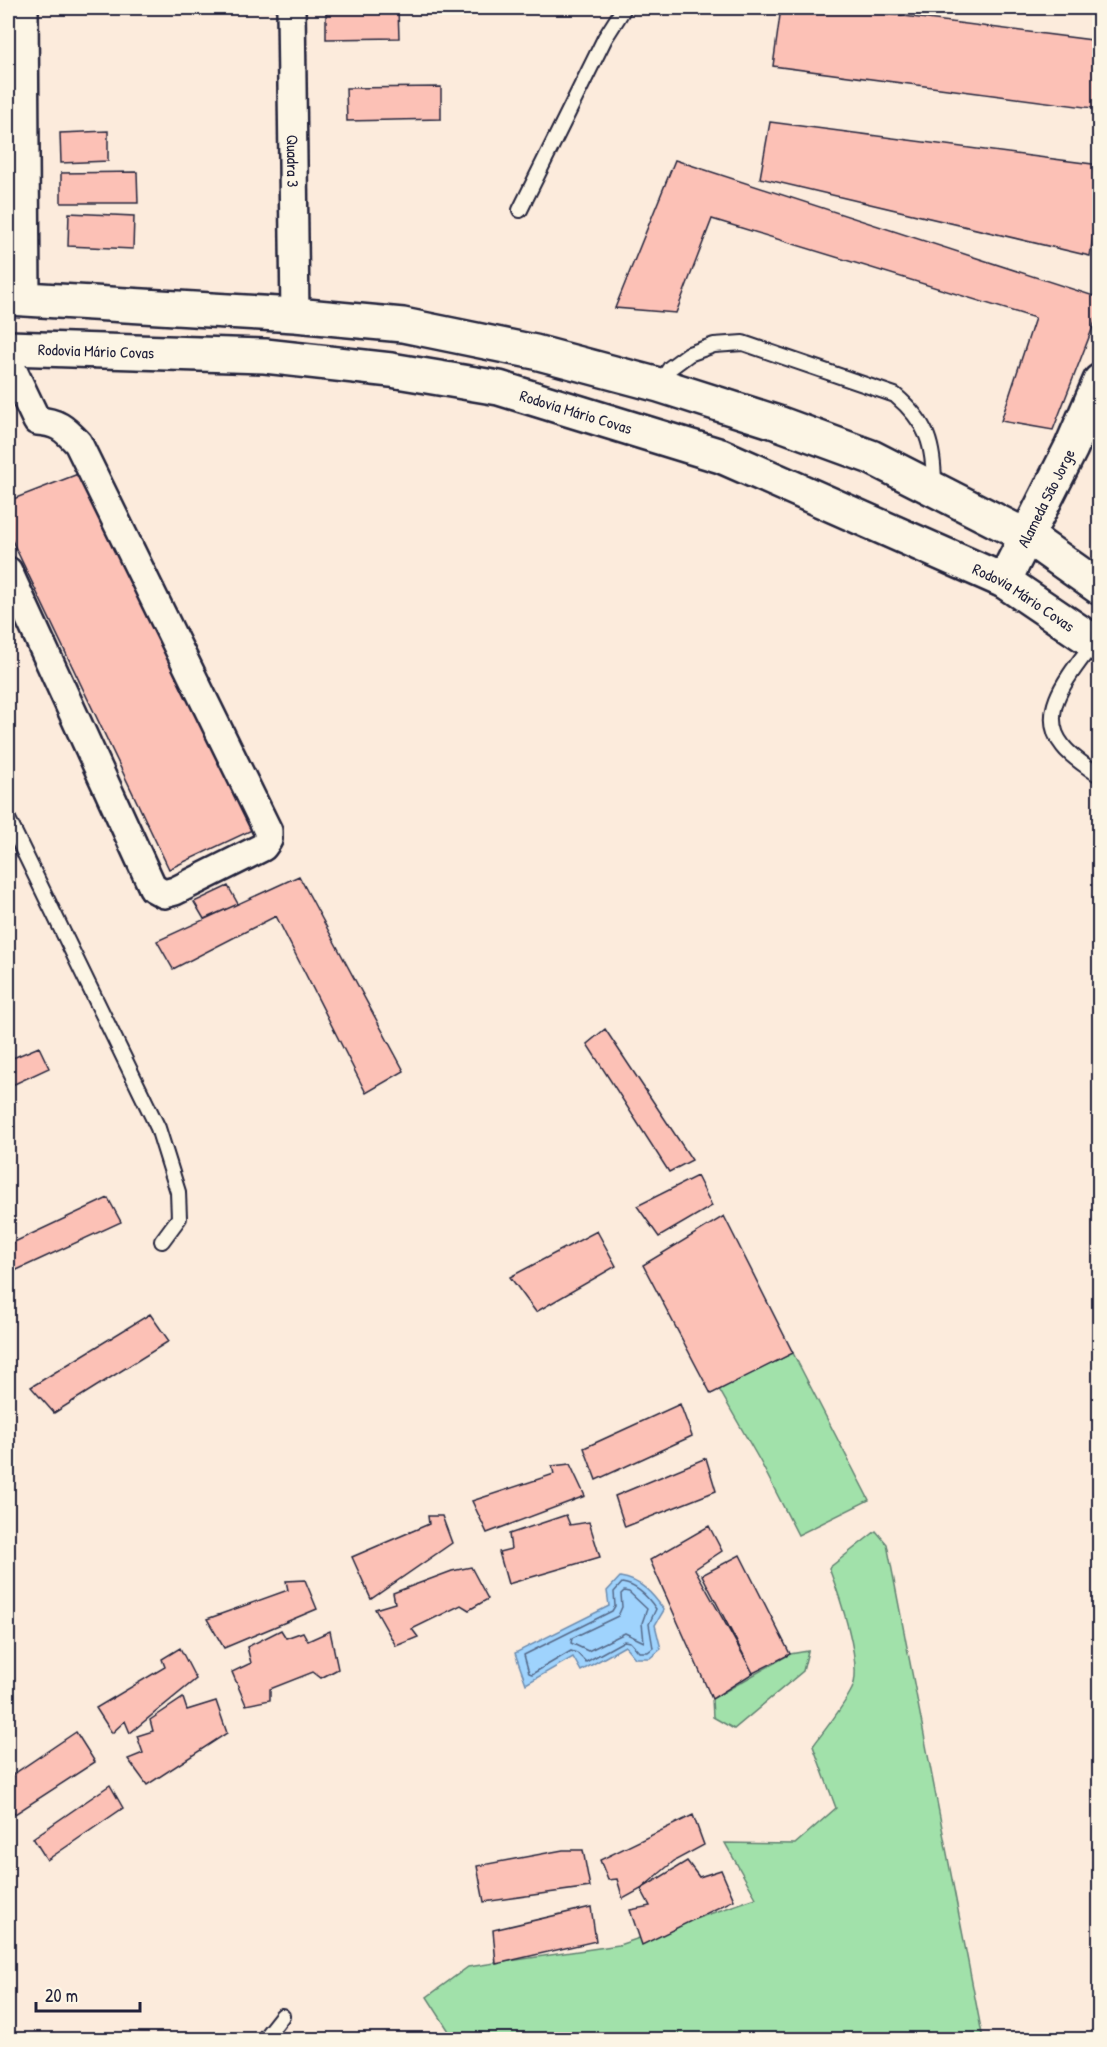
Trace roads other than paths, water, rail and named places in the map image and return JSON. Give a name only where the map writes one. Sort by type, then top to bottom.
[{"type":"main road","points":[[17,299],[295,315],[404,325],[535,352],[659,385],[871,456],[1028,537],[1100,588]]},
{"type":"main road","name":"Rodovia Mário Covas","points":[[8,348],[265,356],[391,370],[499,388],[721,456],[1004,581],[1097,644]]},
{"type":"main road","name":"Alameda São Jorge","points":[[1004,581],[1093,417],[1100,381]]},
{"type":"street","points":[[17,299],[24,8]]},
{"type":"street","name":"Quadra 3","points":[[291,8],[295,315]]},
{"type":"street","points":[[8,360],[37,421],[52,422],[64,428],[78,443],[268,831],[268,840],[263,847],[175,891],[164,894],[153,888],[8,571]]},
{"type":"lane","points":[[520,210],[605,38],[624,8]]},
{"type":"lane","points":[[659,385],[670,368],[689,354],[714,345],[743,343],[895,395],[914,411],[927,432],[934,457],[934,489]]},
{"type":"lane","points":[[1097,644],[1057,695],[1053,710],[1055,730],[1062,746],[1100,777]]},
{"type":"lane","points":[[8,819],[158,1128],[177,1192],[179,1218],[162,1240]]},
{"type":"lane","points":[[263,2040],[282,2016]]},
{"type":"water","points":[[620,1577],[634,1581],[646,1589],[664,1610],[655,1625],[661,1649],[650,1658],[635,1658],[625,1646],[581,1671],[573,1657],[526,1684],[515,1653],[609,1606],[607,1591]]}]
